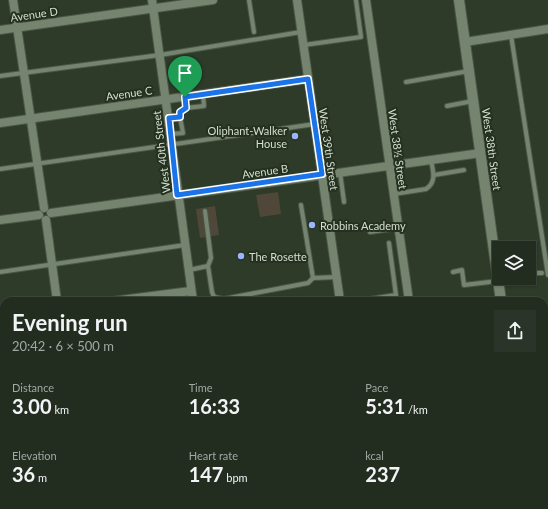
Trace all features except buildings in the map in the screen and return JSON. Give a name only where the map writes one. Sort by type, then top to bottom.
[{"type":"street","points":[[13,0],[31,118],[43,215],[56,297]]},
{"type":"street","name":"Avenue D","points":[[0,30],[152,4],[213,0]]},
{"type":"street","name":"West 39th Street","points":[[297,0],[340,297]]},
{"type":"street","name":"West 38½ Street","points":[[366,0],[408,297]]},
{"type":"street","name":"West 38th Street","points":[[459,0],[493,241]]},
{"type":"street","name":"West 40th Street","points":[[152,4],[169,118],[177,195],[192,297]]},
{"type":"street","points":[[465,42],[548,29]]},
{"type":"street","name":"Avenue C","points":[[0,123],[308,79]]},
{"type":"street","name":"Avenue B","points":[[43,215],[48,208],[51,213],[481,153]]},
{"type":"street","points":[[0,220],[43,215]]},
{"type":"street","name":"West 38th Street","points":[[499,285],[500,297]]},
{"type":"street","points":[[144,297],[191,291]]},
{"type":"lane","points":[[249,0],[254,32]]},
{"type":"lane","points":[[303,45],[361,36],[356,0]]},
{"type":"lane","points":[[0,76],[160,55],[302,32]]},
{"type":"lane","points":[[511,34],[548,275]]},
{"type":"lane","points":[[406,82],[469,71]]},
{"type":"lane","points":[[171,134],[183,133],[180,112],[186,108],[204,106],[203,94]]},
{"type":"lane","points":[[185,97],[186,108]]},
{"type":"lane","points":[[447,106],[474,101]]},
{"type":"lane","points":[[169,118],[180,117]]},
{"type":"lane","points":[[0,169],[315,124]]},
{"type":"lane","points":[[393,194],[426,189],[433,182],[434,175],[431,160]]},
{"type":"lane","points":[[434,175],[464,170]]},
{"type":"lane","points":[[340,172],[344,202]]},
{"type":"lane","points":[[234,297],[308,283],[312,278],[300,205]]},
{"type":"lane","points":[[205,211],[211,258],[208,266],[214,297]]},
{"type":"lane","points":[[370,232],[398,228]]},
{"type":"lane","points":[[383,297],[396,295],[389,243]]},
{"type":"lane","points":[[0,272],[185,245]]},
{"type":"lane","points":[[188,270],[208,266]]},
{"type":"lane","points":[[453,272],[462,270],[464,285],[492,278]]},
{"type":"lane","points":[[536,273],[542,273]]},
{"type":"lane","points":[[312,278],[337,277]]},
{"type":"shaded area","points":[[278,192],[281,214],[260,217],[256,195]]},
{"type":"shaded area","points":[[215,206],[219,235],[200,238],[196,209]]},
{"type":"place","name":"Oliphant-Walker House","points":[[295,136]]},
{"type":"place","name":"Robbins Academy","points":[[312,225]]},
{"type":"place","name":"The Rosette","points":[[241,256]]},
{"type":"route","points":[[308,79],[322,174],[177,195],[169,118],[180,117],[180,112],[186,108],[185,97],[308,79]]}]
